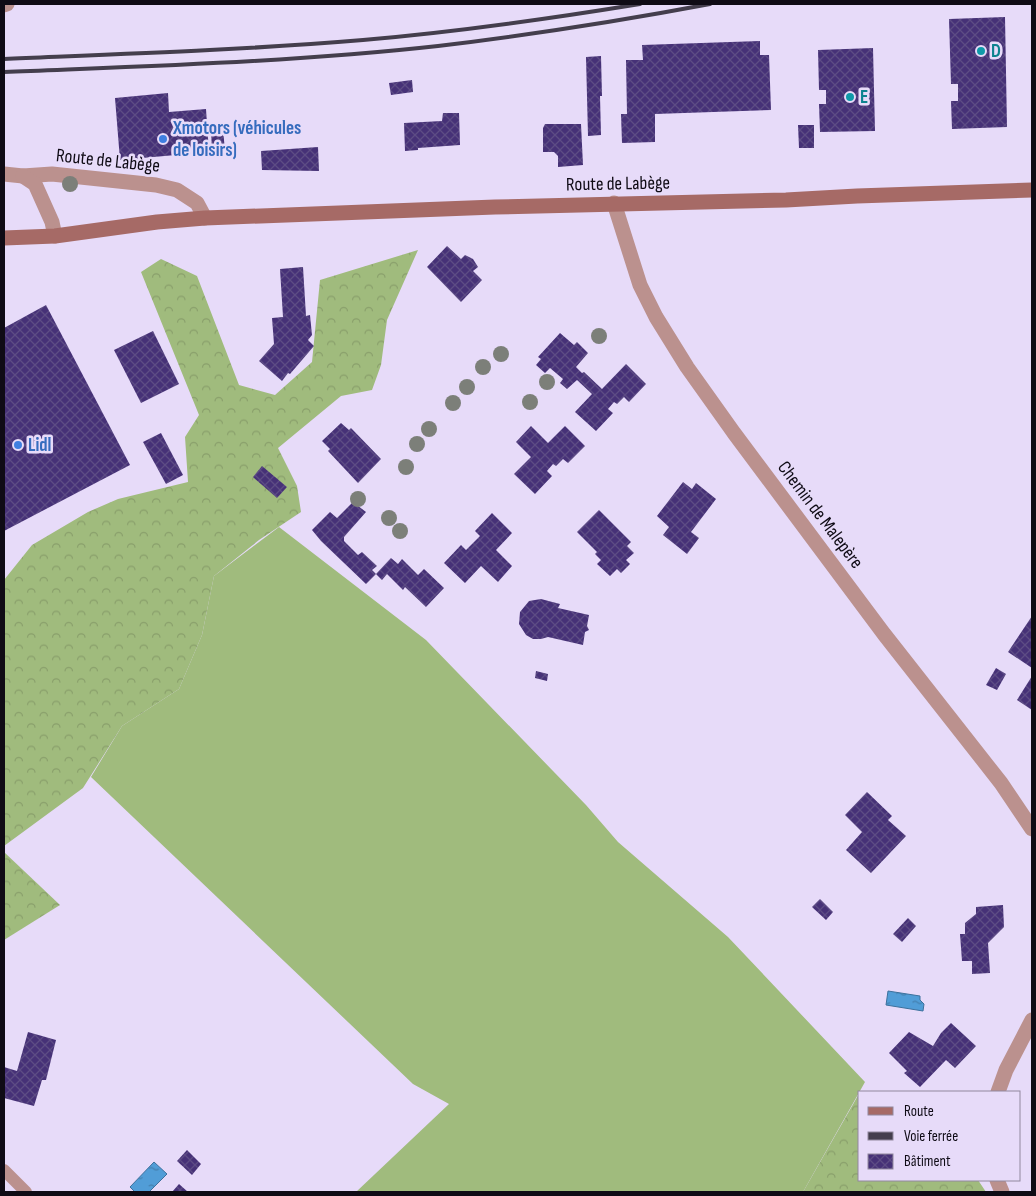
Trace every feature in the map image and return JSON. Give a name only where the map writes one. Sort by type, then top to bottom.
[{"type":"main road","name":"Route de Labège","points":[[4,238],[55,236],[157,222],[205,218],[614,203],[786,200],[1032,190]]},
{"type":"street","name":"Route de Labège","points":[[4,174],[23,176],[52,174],[156,185],[177,190],[197,203],[205,218]]},
{"type":"street","name":"Route de Labège","points":[[23,176],[35,184],[52,222],[55,236]]},
{"type":"street","name":"Chemin de Malepère","points":[[614,203],[640,286],[656,318],[687,367],[884,634],[1001,783],[1032,829]]},
{"type":"street","points":[[998,1091],[1006,1070],[1032,1020]]},
{"type":"lane","points":[[4,1170],[26,1192]]},
{"type":"green space","points":[[418,250],[387,320],[381,365],[372,390],[341,396],[278,448],[297,486],[301,512],[259,540],[214,576],[202,635],[179,689],[122,726],[83,788],[4,846],[4,580],[32,545],[88,512],[118,499],[188,482],[185,437],[199,415],[141,272],[161,259],[197,276],[239,385],[275,395],[312,362],[320,280]]},
{"type":"green space","points":[[279,527],[426,640],[586,805],[618,842],[728,937],[865,1082],[860,1091],[858,1091],[858,1094],[803,1192],[356,1192],[449,1104],[413,1084],[91,777],[122,726],[179,689],[202,635],[214,576]]},
{"type":"green space","points":[[4,852],[60,905],[4,940]]},
{"type":"green space","points":[[858,1096],[858,1181],[979,1181],[986,1192],[803,1192]]},
{"type":"water","points":[[888,991],[920,996],[920,1000],[924,1004],[923,1011],[886,1005]]},
{"type":"water","points":[[154,1162],[167,1174],[149,1192],[135,1192],[130,1187]]},
{"type":"building","name":"D","points":[[1005,17],[1007,127],[952,129],[951,101],[958,101],[958,84],[951,84],[949,19]]},
{"type":"building","points":[[760,41],[760,55],[769,55],[771,110],[655,114],[655,142],[622,143],[621,114],[627,114],[626,60],[643,60],[642,45]]},
{"type":"building","name":"E","points":[[873,48],[875,131],[820,132],[819,104],[826,104],[826,90],[819,90],[818,50]]},
{"type":"building","points":[[601,56],[601,135],[588,136],[586,57]]},
{"type":"building","points":[[412,80],[413,92],[391,95],[389,83]]},
{"type":"building","points":[[168,93],[169,112],[206,109],[209,152],[120,160],[115,98]]},
{"type":"building","points":[[443,113],[459,113],[460,145],[418,148],[418,150],[405,151],[404,123],[442,121]]},
{"type":"building","points":[[545,124],[581,124],[583,165],[558,167],[558,156],[554,152],[543,152],[543,128]]},
{"type":"building","points":[[798,125],[814,125],[814,148],[799,148]]},
{"type":"building","points":[[223,129],[225,151],[212,152],[211,130]]},
{"type":"building","points":[[318,147],[319,171],[262,170],[261,151]]},
{"type":"building","points":[[447,246],[461,259],[465,255],[473,259],[478,267],[473,271],[482,280],[461,302],[427,267]]},
{"type":"building","points":[[303,267],[306,316],[310,315],[312,335],[308,340],[314,346],[282,381],[259,361],[274,344],[272,318],[283,317],[280,269]]},
{"type":"building","points":[[46,305],[130,465],[4,531],[4,328]]},
{"type":"building","points":[[153,331],[179,384],[141,403],[114,350]]},
{"type":"building","points":[[560,333],[574,345],[577,342],[588,353],[576,367],[602,389],[626,364],[646,384],[629,402],[624,397],[617,404],[614,402],[608,409],[613,413],[596,431],[575,412],[592,394],[577,380],[567,389],[560,383],[563,379],[550,368],[545,373],[536,365],[541,359],[538,357]]},
{"type":"building","points":[[341,423],[349,430],[351,428],[381,459],[358,483],[328,451],[330,449],[322,441]]},
{"type":"building","points":[[531,426],[548,443],[565,426],[585,446],[568,463],[563,459],[556,466],[553,464],[547,471],[552,476],[535,494],[514,474],[531,457],[516,442]]},
{"type":"building","points":[[161,433],[183,475],[166,484],[143,442]]},
{"type":"building","points":[[262,466],[287,487],[277,498],[253,477]]},
{"type":"building","points":[[683,482],[692,489],[696,483],[716,499],[691,532],[699,538],[687,554],[663,535],[669,527],[657,516]]},
{"type":"building","points":[[353,502],[366,512],[344,537],[344,541],[358,555],[362,552],[377,566],[372,570],[376,574],[366,584],[312,530],[330,512],[337,518]]},
{"type":"building","points":[[599,510],[631,542],[627,546],[634,553],[626,560],[630,564],[621,573],[617,569],[610,576],[597,564],[601,560],[595,554],[597,552],[577,532]]},
{"type":"building","points":[[492,513],[512,533],[496,550],[512,566],[498,582],[481,566],[465,583],[444,563],[461,545],[466,550],[480,536],[475,531]]},
{"type":"building","points":[[391,558],[398,564],[402,559],[418,575],[424,569],[444,588],[426,607],[405,587],[403,590],[387,574],[382,580],[376,574]]},
{"type":"building","points":[[541,599],[560,604],[558,608],[589,615],[587,626],[589,630],[585,632],[583,645],[548,637],[533,639],[526,635],[519,624],[520,612],[529,601]]},
{"type":"building","points":[[1032,616],[1032,668],[1008,652]]},
{"type":"building","points":[[996,668],[1006,674],[997,690],[986,685]]},
{"type":"building","points":[[536,671],[548,674],[547,681],[535,678]]},
{"type":"building","points":[[1032,676],[1032,710],[1017,700]]},
{"type":"building","points":[[867,792],[892,816],[888,820],[906,836],[871,873],[846,850],[862,832],[845,815]]},
{"type":"building","points":[[820,899],[833,912],[826,920],[812,907]]},
{"type":"building","points":[[1003,905],[1004,927],[988,943],[990,973],[972,974],[972,961],[962,961],[960,934],[965,934],[965,923],[976,914],[976,907]]},
{"type":"building","points":[[908,918],[916,926],[902,942],[893,934]]},
{"type":"building","points":[[951,1023],[976,1046],[955,1068],[946,1060],[920,1087],[904,1073],[907,1071],[889,1053],[909,1032],[933,1046],[941,1033]]},
{"type":"building","points":[[28,1032],[56,1040],[46,1080],[42,1080],[34,1106],[4,1098],[4,1067],[17,1071]]},
{"type":"building","points":[[187,1150],[201,1164],[192,1175],[177,1161]]},
{"type":"building","points":[[179,1184],[188,1192],[172,1192]]},
{"type":"railway","points":[[4,59],[228,49],[363,40],[502,25],[640,4]]},
{"type":"railway","points":[[4,72],[221,63],[330,56],[438,46],[540,32],[710,4]]},
{"type":"place","name":"D","points":[[981,51]]},
{"type":"place","name":"E","points":[[850,97]]},
{"type":"place","name":"Xmotors (véhicules de loisirs)","points":[[163,139]]},
{"type":"place","name":"Lidl","points":[[18,445]]}]
